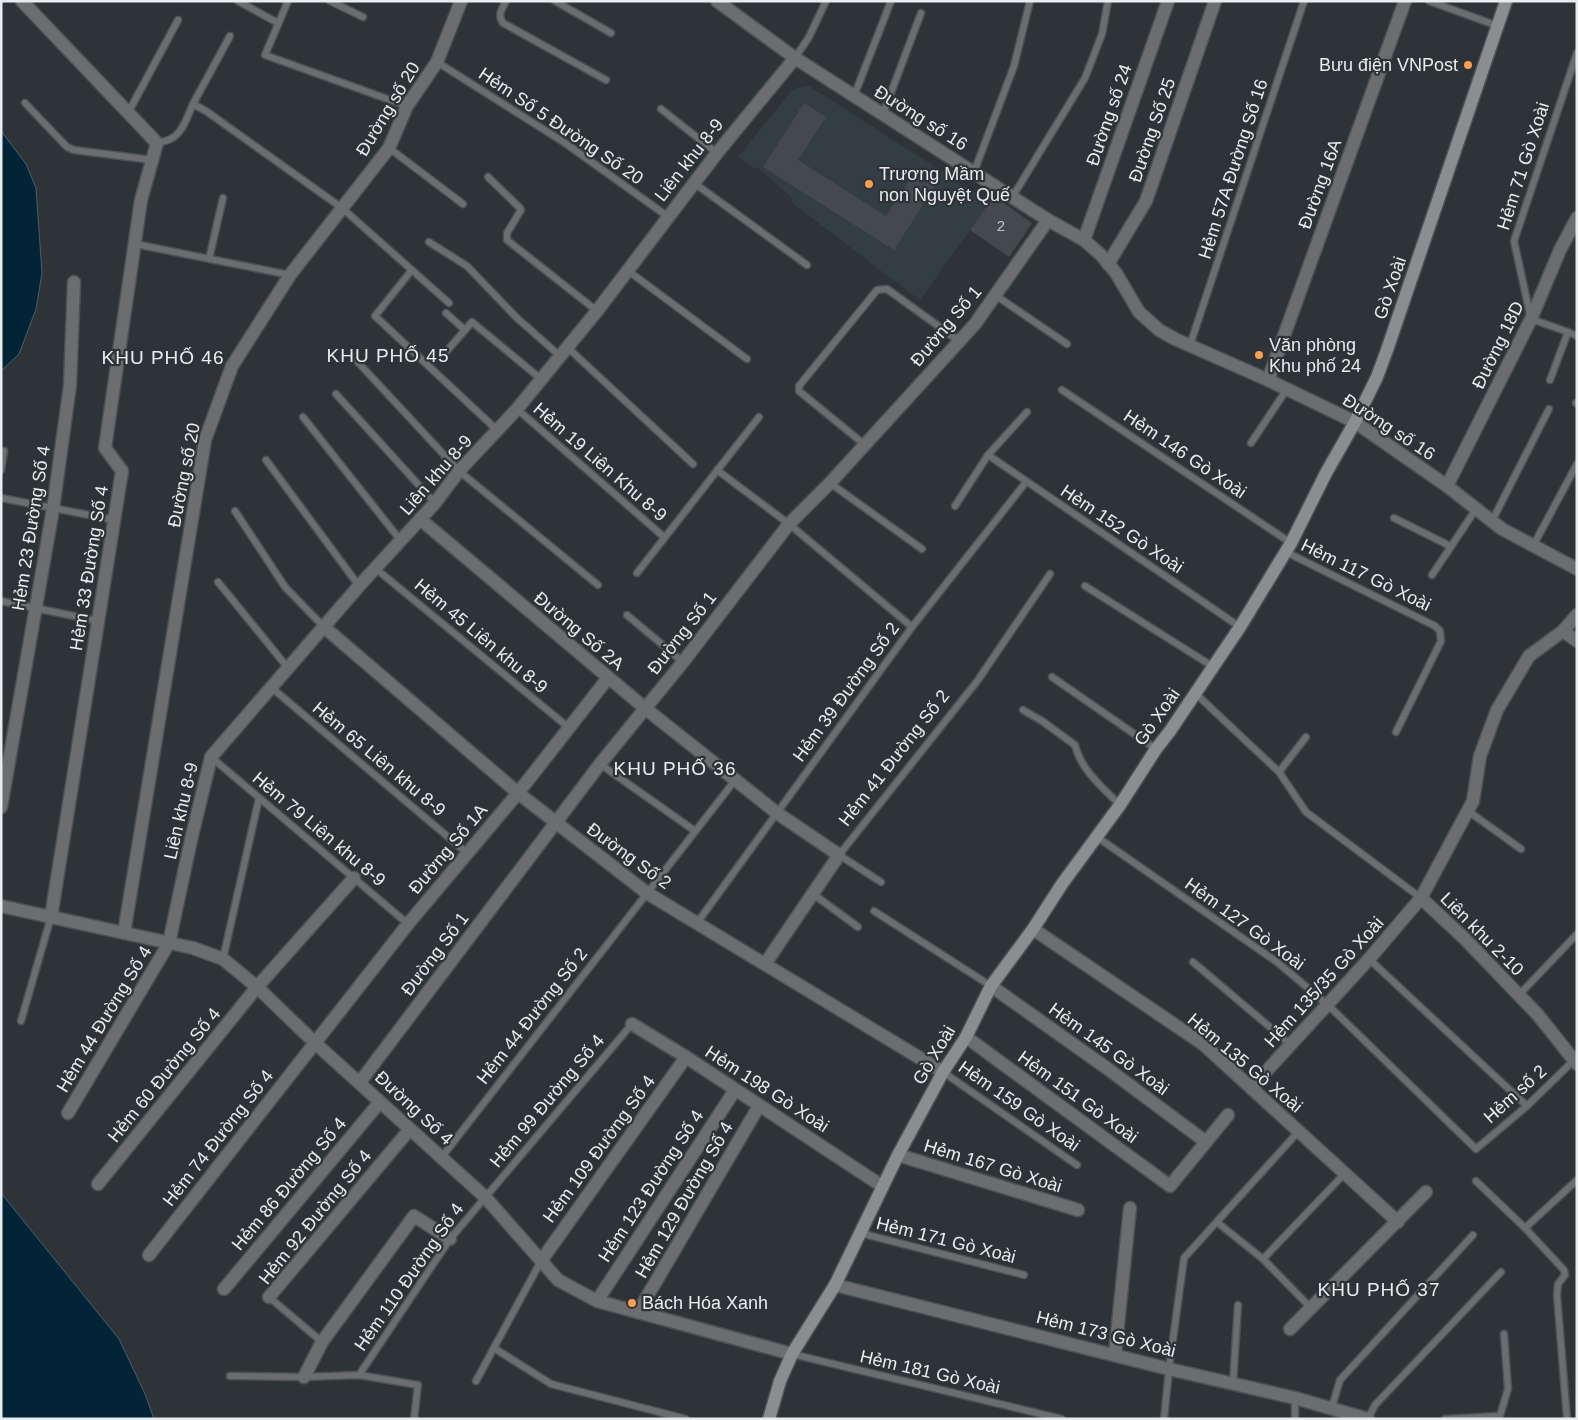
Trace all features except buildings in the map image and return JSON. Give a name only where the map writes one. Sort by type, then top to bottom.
[{"type":"street","points":[[22,1],[156,143]]},
{"type":"street","name":"Đường số 20","points":[[124,933],[205,440],[232,366],[290,275],[389,148],[407,106],[437,62],[461,1]]},
{"type":"street","name":"Đường số 16","points":[[717,1],[795,58],[1048,220],[1084,240],[1101,255],[1116,273],[1132,303],[1146,320],[1159,330],[1356,422],[1447,486],[1502,529],[1577,569]]},
{"type":"street","name":"Đường số 24","points":[[1084,240],[1168,1]]},
{"type":"street","name":"Đường Số 25","points":[[1108,264],[1146,201],[1215,1]]},
{"type":"street","name":"Đường 16A","points":[[1268,380],[1405,1]]},
{"type":"street","name":"Gò Xoài","points":[[769,1419],[780,1381],[792,1354],[834,1285],[898,1155],[944,1072],[966,1037],[990,986],[1120,805],[1240,627],[1288,547],[1326,473],[1356,422],[1387,350],[1506,1]]},
{"type":"street","name":"Liên khu 8-9","points":[[169,943],[211,757],[359,586],[435,503],[459,472],[517,409],[596,311],[667,216],[795,58]]},
{"type":"street","name":"Hẻm 33 Đường Số 4","points":[[51,917],[122,471],[105,448],[141,200],[156,143]]},
{"type":"street","name":"Đường 18D","points":[[1447,486],[1531,319],[1560,250],[1577,218]]},
{"type":"street","name":"Đường Số 1","points":[[360,1082],[600,764],[683,662],[789,524],[830,483],[975,324],[1048,220]]},
{"type":"street","name":"Hẻm 23 Đường Số 4","points":[[1,807],[53,509],[70,385],[74,282]]},
{"type":"street","name":"Đường Số 2A","points":[[420,519],[608,678],[778,813],[839,855]]},
{"type":"street","name":"Liên khu 2-10","points":[[1575,1062],[1538,1015],[1464,938],[1421,898],[1473,801],[1480,756],[1497,710],[1529,656],[1563,631],[1577,615]]},
{"type":"street","name":"Đường Số 2","points":[[324,627],[518,793],[647,893],[944,1072]]},
{"type":"street","points":[[1563,631],[1577,641]]},
{"type":"street","name":"Đường Số 1A","points":[[314,1042],[408,924],[518,793],[608,678]]},
{"type":"street","name":"Hẻm 41 Đường Số 2","points":[[765,964],[839,855]]},
{"type":"street","name":"Hẻm 60 Đường Số 4","points":[[98,1184],[257,987],[354,878]]},
{"type":"street","name":"Hẻm 135/35 Gò Xoài","points":[[1251,1088],[1328,1005],[1421,898]]},
{"type":"street","name":"Đường Số 4","points":[[1,906],[193,948],[223,959],[257,987],[314,1042],[485,1197],[558,1280],[597,1301],[792,1354]]},
{"type":"street","name":"Hẻm 135 Gò Xoài","points":[[1033,928],[1203,1044],[1398,1222]]},
{"type":"street","name":"Hẻm 44 Đường Số 4","points":[[68,1113],[169,943]]},
{"type":"street","name":"Hẻm 145 Gò Xoài","points":[[990,986],[1108,1069],[1206,1142]]},
{"type":"street","name":"Hẻm 198 Gò Xoài","points":[[632,1024],[686,1057],[882,1186]]},
{"type":"street","name":"Hẻm 151 Gò Xoài","points":[[966,1037],[1170,1186],[1206,1142]]},
{"type":"street","name":"Hẻm 74 Đường Số 4","points":[[149,1255],[314,1042]]},
{"type":"street","name":"Hẻm 109 Đường Số 4","points":[[541,1261],[686,1057]]},
{"type":"street","name":"Hẻm 123 Đường Số 4","points":[[597,1301],[735,1090]]},
{"type":"street","name":"Hẻm 86 Đường Số 4","points":[[224,1289],[380,1102]]},
{"type":"street","name":"Hẻm 129 Đường Số 4","points":[[638,1312],[760,1106]]},
{"type":"street","points":[[1206,1142],[1228,1115]]},
{"type":"street","name":"Hẻm 92 Đường Số 4","points":[[270,1297],[410,1129]]},
{"type":"street","name":"Hẻm 167 Gò Xoài","points":[[898,1155],[1078,1210]]},
{"type":"street","points":[[1290,1329],[1312,1309],[1426,1192]]},
{"type":"street","points":[[1115,1354],[1130,1208]]},
{"type":"street","points":[[304,1377],[322,1342],[414,1216],[450,1238]]},
{"type":"street","name":"Hẻm 173 Gò Xoài","points":[[834,1285],[1169,1369],[1295,1398],[1368,1419]]},
{"type":"lane","points":[[238,1],[278,23]]},
{"type":"lane","points":[[288,1],[265,55],[407,106]]},
{"type":"lane","points":[[330,1],[363,17]]},
{"type":"lane","points":[[506,1],[500,13],[503,23],[606,80]]},
{"type":"lane","points":[[556,1],[611,33]]},
{"type":"lane","points":[[795,58],[809,37],[826,1]]},
{"type":"lane","points":[[854,96],[891,1]]},
{"type":"lane","points":[[974,172],[1014,66],[1030,1]]},
{"type":"lane","points":[[1013,196],[1084,78],[1102,34],[1108,1]]},
{"type":"lane","name":"Hẻm 57A Đường Số 16","points":[[1190,345],[1304,1]]},
{"type":"lane","points":[[1429,1],[1498,26]]},
{"type":"lane","points":[[883,114],[920,13]]},
{"type":"lane","points":[[128,113],[178,20]]},
{"type":"lane","points":[[156,143],[176,135],[230,36]]},
{"type":"lane","name":"Hẻm 71 Gò Xoài","points":[[1531,319],[1514,242],[1577,53]]},
{"type":"lane","name":"Hẻm Số 5 Đường Số 20","points":[[437,62],[566,143],[667,216]]},
{"type":"lane","points":[[25,103],[67,147],[74,150],[152,160]]},
{"type":"lane","points":[[193,104],[206,111],[342,208],[449,303]]},
{"type":"lane","points":[[660,109],[717,153]]},
{"type":"lane","points":[[389,148],[463,204]]},
{"type":"lane","points":[[488,177],[521,210],[507,233],[507,240],[596,311]]},
{"type":"lane","points":[[694,183],[807,265]]},
{"type":"lane","points":[[209,259],[223,198]]},
{"type":"lane","points":[[429,242],[467,266],[517,318],[564,352],[693,464]]},
{"type":"lane","points":[[135,244],[290,275]]},
{"type":"lane","points":[[627,270],[747,359]]},
{"type":"lane","points":[[411,271],[375,316],[498,431]]},
{"type":"lane","points":[[865,445],[799,391],[799,386],[877,290],[887,289],[959,340]]},
{"type":"lane","points":[[995,295],[1067,344]]},
{"type":"lane","points":[[446,313],[465,330]]},
{"type":"lane","points":[[1531,319],[1577,336]]},
{"type":"lane","points":[[445,353],[472,322],[541,379]]},
{"type":"lane","points":[[1550,380],[1568,332]]},
{"type":"lane","points":[[354,358],[459,472],[598,585]]},
{"type":"lane","points":[[1251,443],[1286,389]]},
{"type":"lane","name":"Hẻm 146 Gò Xoài","points":[[1062,390],[1288,547]]},
{"type":"lane","points":[[336,394],[435,503]]},
{"type":"lane","points":[[1492,521],[1549,408]]},
{"type":"lane","name":"Hẻm 19 Liên Khu 8-9","points":[[517,409],[664,536]]},
{"type":"lane","points":[[955,506],[988,455],[1027,412]]},
{"type":"lane","points":[[637,573],[664,536],[760,416]]},
{"type":"lane","points":[[303,417],[401,541]]},
{"type":"lane","points":[[1,470],[4,452]]},
{"type":"lane","name":"Hẻm 152 Gò Xoài","points":[[988,455],[1240,627]]},
{"type":"lane","points":[[266,460],[359,586]]},
{"type":"lane","points":[[1533,546],[1577,464]]},
{"type":"lane","points":[[717,470],[789,524],[912,627]]},
{"type":"lane","name":"Hẻm 39 Đường Số 2","points":[[696,923],[912,627],[1026,482]]},
{"type":"lane","points":[[830,483],[922,549]]},
{"type":"lane","points":[[1,498],[115,520]]},
{"type":"lane","points":[[1432,575],[1476,509]]},
{"type":"lane","points":[[235,511],[285,587],[324,627]]},
{"type":"lane","points":[[1394,518],[1450,546]]},
{"type":"lane","name":"Hẻm 117 Gò Xoài","points":[[1288,547],[1435,626],[1440,631],[1441,641],[1396,732]]},
{"type":"lane","name":"Hẻm 45 Liên khu 8-9","points":[[376,568],[568,727]]},
{"type":"lane","name":"Hẻm 41 Đường Số 2","points":[[839,855],[978,680],[1050,574]]},
{"type":"lane","points":[[218,582],[288,668]]},
{"type":"lane","points":[[1085,586],[1212,666]]},
{"type":"lane","points":[[1,601],[98,621]]},
{"type":"lane","points":[[627,615],[683,662]]},
{"type":"lane","points":[[1052,677],[1156,749]]},
{"type":"lane","name":"Hẻm 65 Liên khu 8-9","points":[[272,688],[467,853]]},
{"type":"lane","points":[[1195,693],[1279,772],[1306,812],[1421,898]]},
{"type":"lane","points":[[1023,710],[1075,745],[1078,758],[1088,772],[1120,805]]},
{"type":"lane","points":[[1279,772],[1306,737]]},
{"type":"lane","name":"Hẻm 79 Liên khu 8-9","points":[[211,757],[408,924]]},
{"type":"lane","points":[[600,764],[694,831]]},
{"type":"lane","name":"Hẻm 44 Đường Số 2","points":[[441,1158],[736,779]]},
{"type":"lane","points":[[223,959],[259,798]]},
{"type":"lane","points":[[1468,811],[1521,849]]},
{"type":"lane","name":"Hẻm 127 Gò Xoài","points":[[1097,837],[1277,962],[1328,1005],[1476,1149]]},
{"type":"lane","points":[[839,855],[880,882]]},
{"type":"lane","points":[[813,894],[858,927]]},
{"type":"lane","points":[[874,911],[990,986]]},
{"type":"lane","points":[[21,1021],[51,917]]},
{"type":"lane","points":[[1519,995],[1577,934]]},
{"type":"lane","points":[[1369,959],[1527,1106]]},
{"type":"lane","points":[[1194,962],[1291,1045]]},
{"type":"lane","name":"Hẻm 99 Đường Số 4","points":[[485,1197],[632,1024]]},
{"type":"lane","name":"Hẻm số 2","points":[[1476,1149],[1575,1062]]},
{"type":"lane","name":"Hẻm 159 Gò Xoài","points":[[944,1072],[1077,1165]]},
{"type":"lane","points":[[1164,1419],[1184,1258],[1218,1223],[1299,1131]]},
{"type":"lane","points":[[1263,1259],[1345,1173]]},
{"type":"lane","points":[[1525,1228],[1577,1180]]},
{"type":"lane","points":[[1476,1181],[1525,1228],[1564,1270],[1565,1275],[1558,1284],[1557,1295],[1567,1419]]},
{"type":"lane","name":"Hẻm 110 Đường Số 4","points":[[359,1376],[450,1238],[485,1197]]},
{"type":"lane","points":[[1218,1223],[1263,1259],[1312,1309]]},
{"type":"lane","name":"Hẻm 171 Gò Xoài","points":[[860,1233],[1024,1276]]},
{"type":"lane","points":[[1332,1408],[1340,1380],[1473,1234]]},
{"type":"lane","points":[[476,1381],[541,1261]]},
{"type":"lane","points":[[1368,1419],[1375,1405],[1501,1272]]},
{"type":"lane","name":"Hẻm 92 Đường Số 4","points":[[270,1297],[322,1342]]},
{"type":"lane","points":[[1233,1383],[1238,1305]]},
{"type":"lane","points":[[1446,1419],[1499,1418],[1508,1389],[1504,1334]]},
{"type":"lane","points":[[494,1348],[551,1384],[686,1419]]},
{"type":"lane","name":"Hẻm 181 Gò Xoài","points":[[792,1354],[1062,1419]]},
{"type":"lane","points":[[230,1376],[359,1376],[418,1384],[414,1419]]},
{"type":"lane","points":[[1295,1398],[1295,1419]]},
{"type":"shaded area","name":"Trương Mầm non Nguyệt Quế","points":[[809,86],[990,202],[920,300],[791,202],[793,199],[757,167],[755,169],[738,157],[793,89]]},
{"type":"water","points":[[1,131],[26,164],[36,188],[42,273],[36,309],[19,354],[1,371]]},
{"type":"water","points":[[1,1193],[119,1339],[145,1394],[154,1419],[1,1419]]},
{"type":"place","name":"Bưu điện VNPost","points":[[1468,65]]},
{"type":"place","name":"Trương Mầm non Nguyệt Quế","points":[[869,184]]},
{"type":"place","name":"Văn phòng Khu phố 24","points":[[1259,355]]},
{"type":"place","name":"Bách Hóa Xanh","points":[[632,1303]]},
{"type":"district","name":"KHU PHỐ 45","points":[[388,355]]},
{"type":"district","name":"KHU PHỐ 46","points":[[163,357]]},
{"type":"district","name":"KHU PHỐ 36","points":[[675,768]]},
{"type":"district","name":"KHU PHỐ 37","points":[[1379,1289]]}]
